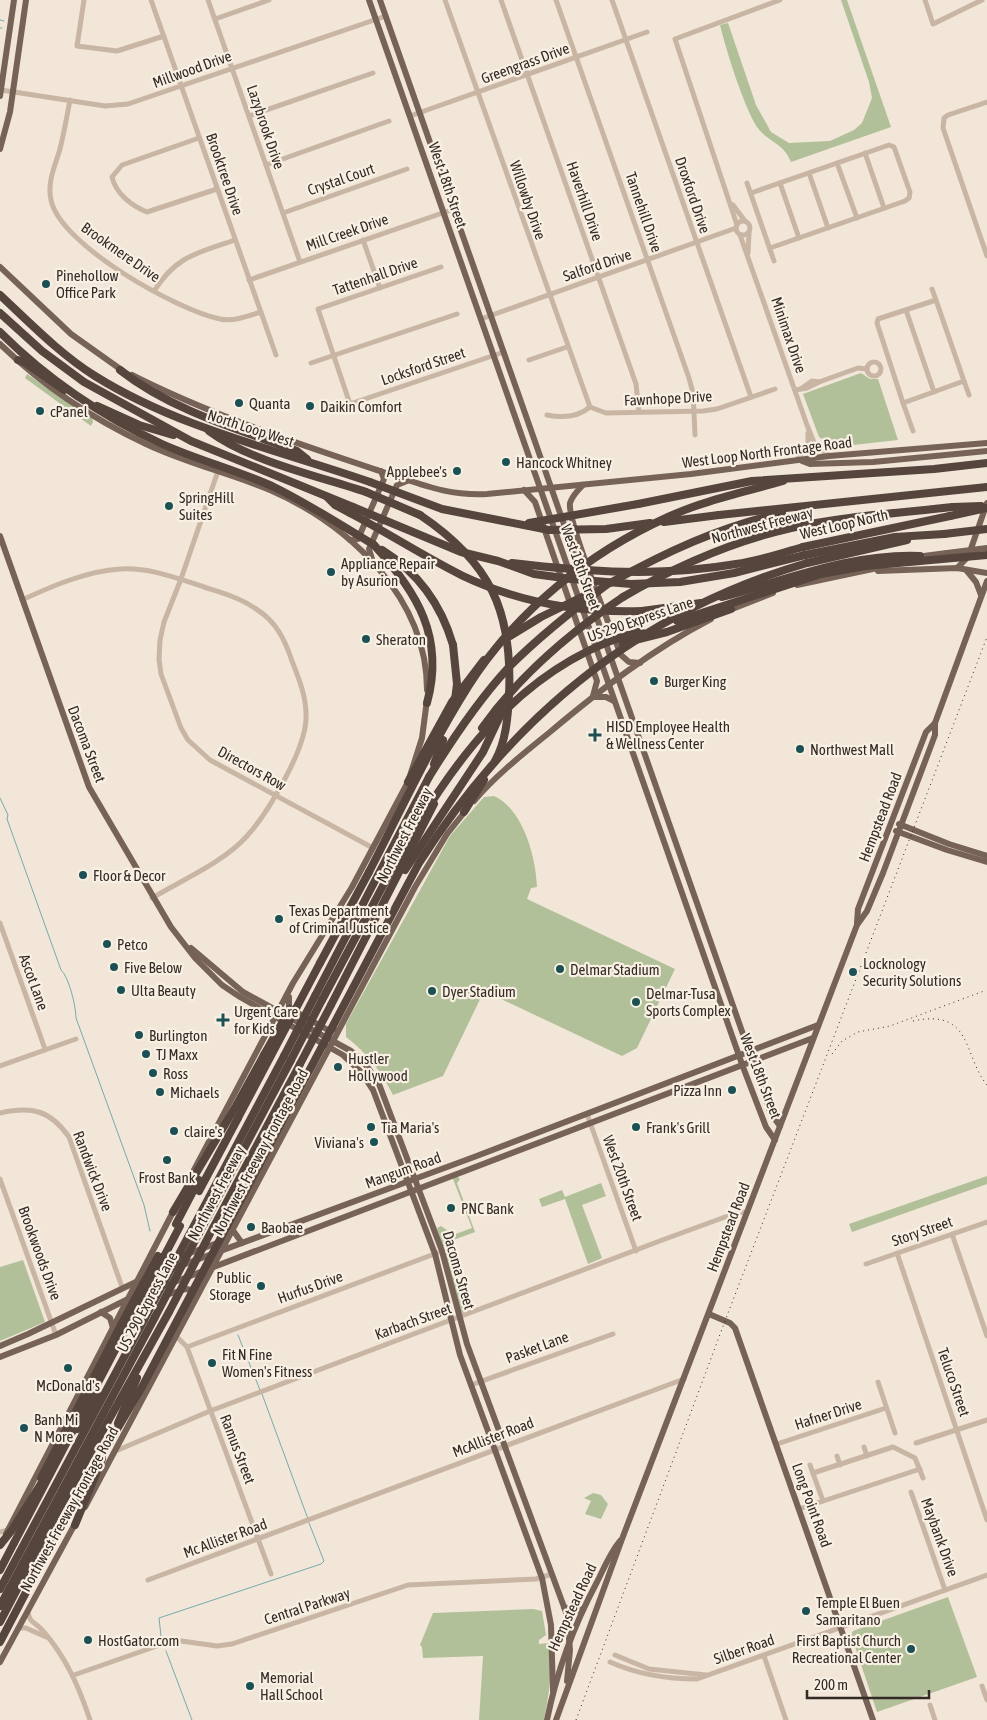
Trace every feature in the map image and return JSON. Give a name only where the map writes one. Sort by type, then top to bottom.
[{"type":"highway","name":"North Loop West","points":[[0,295],[68,356],[95,376],[137,398],[203,427],[370,482],[442,509],[503,522],[525,524]]},
{"type":"highway","points":[[0,313],[42,351],[84,382],[191,441]]},
{"type":"highway","points":[[0,332],[23,355],[80,399],[122,424],[162,444],[286,493],[397,559],[422,582],[442,612],[453,645],[456,664],[455,704],[429,777]]},
{"type":"highway","points":[[18,360],[24,362],[75,397],[139,424],[191,441],[324,494],[463,576],[496,590],[549,605],[587,610],[642,612],[688,606],[831,566],[864,560],[920,556]]},
{"type":"highway","points":[[120,370],[179,404],[209,418],[297,451],[312,463]]},
{"type":"highway","points":[[203,427],[221,441],[259,457],[366,492],[420,515],[458,543],[486,578],[501,610],[506,629],[510,663],[508,712],[497,756],[464,812]]},
{"type":"highway","points":[[525,524],[576,516],[731,484],[987,463]]},
{"type":"highway","points":[[0,1570],[449,719],[481,668],[509,632],[558,586],[597,556],[627,538],[692,507],[783,480]]},
{"type":"highway","name":"West Loop North","points":[[525,524],[549,530],[606,529],[719,515],[987,487]]},
{"type":"highway","points":[[408,782],[462,685],[504,640],[541,617],[683,546],[711,534],[765,516],[815,506]]},
{"type":"highway","name":"West Loop North","points":[[351,510],[461,552],[498,561],[618,573],[658,573],[805,555],[987,506]]},
{"type":"highway","name":"Northwest Freeway","points":[[0,1622],[64,1501],[144,1360],[394,886],[436,800],[468,748],[500,706],[543,660],[571,634],[623,597],[707,554],[771,533],[836,520],[953,507],[987,506]]},
{"type":"highway","points":[[0,1642],[67,1514],[142,1387],[419,863],[463,798],[498,756],[536,718],[584,676],[622,648],[715,596],[805,555],[925,536],[987,529]]},
{"type":"highway","points":[[374,545],[407,583],[422,613],[428,632],[432,666],[427,703]]},
{"type":"highway","name":"US 290 Express Lane","points":[[0,1606],[199,1233],[287,1058],[407,838],[432,800],[490,726],[520,695],[553,671],[592,650],[634,633],[821,574],[865,566],[987,555]]},
{"type":"highway","points":[[429,777],[466,721],[509,667],[550,628],[613,581]]},
{"type":"highway","points":[[592,650],[667,632],[731,609]]},
{"type":"highway","points":[[394,886],[483,752],[499,719],[510,680]]},
{"type":"highway","name":"Northwest Freeway","points":[[0,1589],[188,1237],[287,1058],[315,996],[429,777]]},
{"type":"highway","points":[[172,1212],[232,1114],[278,1028],[320,963]]},
{"type":"highway","points":[[31,1498],[121,1324],[202,1174],[230,1125],[238,1118]]},
{"type":"highway","points":[[74,1525],[144,1360]]},
{"type":"highway","points":[[0,1544],[12,1530],[103,1389],[112,1381]]},
{"type":"main road","points":[[0,93],[14,0]]},
{"type":"main road","points":[[0,149],[12,93],[26,0]]},
{"type":"main road","name":"West 18th Street","points":[[369,0],[715,989],[766,1127],[775,1140]]},
{"type":"main road","name":"West 18th Street","points":[[380,0],[765,1096],[772,1114],[780,1126]]},
{"type":"main road","points":[[427,164],[436,160]]},
{"type":"main road","points":[[463,266],[472,262]]},
{"type":"main road","name":"West Loop North Frontage Road","points":[[0,267],[71,334],[120,370],[205,410],[407,481],[456,494],[487,494],[540,489],[799,461],[829,456],[987,443]]},
{"type":"main road","points":[[0,344],[62,395],[108,425],[162,452],[272,491],[319,518],[350,540],[374,563],[398,593],[407,610],[422,652],[427,679],[427,703],[422,738],[408,782],[335,918],[290,988],[0,1544]]},
{"type":"main road","points":[[526,446],[536,445]]},
{"type":"main road","points":[[799,461],[810,464],[873,462],[987,452]]},
{"type":"main road","points":[[350,540],[358,539],[384,479],[381,471]]},
{"type":"main road","points":[[374,563],[369,549],[397,485],[407,481]]},
{"type":"main road","points":[[583,484],[572,498],[570,504],[579,540],[621,655],[629,662],[640,662]]},
{"type":"main road","points":[[524,490],[535,502],[597,681],[593,697],[606,697],[614,701]]},
{"type":"main road","points":[[957,568],[968,557],[987,506]]},
{"type":"main road","name":"Dacoma Street","points":[[0,536],[86,781],[152,898],[170,926],[186,944],[195,958],[224,982],[277,1015],[332,1044],[351,1051],[366,1065],[379,1084],[412,1180],[442,1251],[460,1318],[480,1381],[564,1607],[570,1638],[570,1661],[565,1695]]},
{"type":"main road","points":[[619,678],[678,636],[731,609],[795,585],[867,571],[920,556],[987,548]]},
{"type":"main road","points":[[867,571],[957,568],[967,571],[987,572]]},
{"type":"main road","points":[[967,571],[976,582],[981,596]]},
{"type":"main road","name":"Hempstead Road","points":[[556,1720],[622,1538],[818,1025],[857,925],[867,911],[900,829],[935,735],[935,723],[987,581]]},
{"type":"main road","name":"Northwest Freeway Frontage Road","points":[[0,1662],[74,1525],[118,1450],[231,1232],[436,851],[464,812],[501,773],[593,697],[619,678]]},
{"type":"main road","name":"Hempstead Road","points":[[857,925],[858,909],[926,732],[935,723]]},
{"type":"main road","points":[[630,742],[639,738]]},
{"type":"main road","points":[[647,791],[656,787]]},
{"type":"main road","points":[[891,824],[946,850],[987,862]]},
{"type":"main road","points":[[900,829],[987,856]]},
{"type":"main road","points":[[662,836],[672,832]]},
{"type":"main road","points":[[681,891],[691,887]]},
{"type":"main road","points":[[701,947],[711,943]]},
{"type":"main road","points":[[715,989],[726,985]]},
{"type":"main road","points":[[290,988],[289,1008],[328,1030],[336,1027],[358,993]]},
{"type":"main road","name":"Mangum Road","points":[[0,1346],[52,1323],[122,1287],[474,1158],[740,1057],[818,1025]]},
{"type":"main road","name":"Mangum Road","points":[[2,1356],[56,1335],[128,1299],[212,1269],[813,1038]]},
{"type":"main road","points":[[676,1081],[679,1090]]},
{"type":"main road","points":[[756,1100],[765,1096]]},
{"type":"main road","points":[[528,1137],[532,1146]]},
{"type":"main road","points":[[474,1158],[477,1166]]},
{"type":"main road","name":"Dacoma Street","points":[[416,1190],[435,1254],[450,1321],[471,1385],[542,1578],[551,1625],[552,1691]]},
{"type":"main road","points":[[345,1206],[349,1215]]},
{"type":"main road","points":[[279,1229],[284,1240]]},
{"type":"main road","points":[[155,1246],[161,1258],[171,1260],[212,1245],[231,1232],[242,1242]]},
{"type":"main road","points":[[120,1315],[135,1306],[186,1288],[192,1290],[192,1306]]},
{"type":"main road","points":[[101,1312],[110,1318],[112,1328]]},
{"type":"main road","name":"Long Point Road","points":[[709,1314],[730,1323],[735,1328],[873,1720]]},
{"type":"main road","points":[[0,1346],[2,1356]]},
{"type":"main road","name":"Hempstead Road","points":[[547,1720],[552,1691],[570,1638],[583,1609],[622,1538]]},
{"type":"main road","points":[[564,1607],[574,1611],[583,1609]]},
{"type":"street","points":[[84,0],[77,46],[117,51],[164,36]]},
{"type":"street","name":"Brooktree Drive","points":[[151,0],[276,355]]},
{"type":"street","name":"Lazybrook Drive","points":[[208,0],[300,262]]},
{"type":"street","points":[[215,19],[269,0]]},
{"type":"street","name":"Willowby Drive","points":[[445,0],[567,347],[590,407]]},
{"type":"street","name":"Haverhill Drive","points":[[501,0],[636,384],[639,412]]},
{"type":"street","name":"Tannehill Drive","points":[[556,0],[689,378],[694,412],[694,435]]},
{"type":"street","name":"Droxford Drive","points":[[612,0],[751,397]]},
{"type":"street","points":[[769,2],[780,0]]},
{"type":"street","points":[[925,0],[933,24],[982,0]]},
{"type":"street","name":"Minimax Drive","points":[[769,2],[675,39],[738,230],[807,425],[815,445],[829,456]]},
{"type":"street","name":"Millwood Drive","points":[[0,93],[117,106],[134,102],[386,16]]},
{"type":"street","name":"Greengrass Drive","points":[[410,116],[647,32]]},
{"type":"street","points":[[249,116],[373,73]]},
{"type":"street","name":"Brookmere Drive","points":[[70,100],[50,182],[51,201],[55,212],[65,227],[89,248],[154,291],[179,304],[220,319],[241,318],[261,312]]},
{"type":"street","points":[[987,102],[944,118],[943,128],[987,256]]},
{"type":"street","points":[[266,165],[389,121]]},
{"type":"street","points":[[200,138],[117,168],[112,178],[114,186],[133,204],[147,212],[217,189]]},
{"type":"street","points":[[751,193],[865,153],[892,146],[910,192],[910,198],[770,248]]},
{"type":"street","points":[[865,153],[884,208]]},
{"type":"street","points":[[837,163],[857,218]]},
{"type":"street","name":"Crystal Court","points":[[283,213],[407,169]]},
{"type":"street","points":[[809,173],[828,228]]},
{"type":"street","points":[[747,183],[774,261]]},
{"type":"street","points":[[780,183],[799,238]]},
{"type":"street","name":"Minimax Drive","points":[[728,196],[745,221],[750,225],[748,254]]},
{"type":"street","name":"Mill Creek Drive","points":[[249,280],[454,209]]},
{"type":"street","points":[[745,221],[738,230],[749,233]]},
{"type":"street","name":"Salford Drive","points":[[481,319],[738,230]]},
{"type":"street","points":[[154,291],[164,274],[180,260],[235,240]]},
{"type":"street","points":[[363,240],[380,288]]},
{"type":"street","name":"Tattenhall Drive","points":[[334,357],[318,310],[440,267]]},
{"type":"street","points":[[932,289],[969,395]]},
{"type":"street","points":[[913,431],[877,323],[878,319],[936,300]]},
{"type":"street","points":[[906,310],[934,392]]},
{"type":"street","points":[[311,363],[334,357],[457,314]]},
{"type":"street","points":[[529,360],[567,347]]},
{"type":"street","name":"Locksford Street","points":[[334,357],[350,404],[504,352]]},
{"type":"street","points":[[867,369],[872,362],[880,366],[890,363]]},
{"type":"street","points":[[795,390],[807,388],[858,368],[867,369],[873,376],[878,375],[880,366]]},
{"type":"street","points":[[903,403],[964,381]]},
{"type":"street","name":"Fawnhope Drive","points":[[590,407],[606,413],[694,412],[717,409],[775,389]]},
{"type":"street","points":[[547,415],[566,417],[580,414],[590,407]]},
{"type":"street","name":"Minimax Drive","points":[[799,461],[808,444],[807,425]]},
{"type":"street","name":"Directors Row","points":[[218,471],[182,579],[164,622],[160,650],[161,674],[175,714],[188,740],[210,760],[373,848]]},
{"type":"street","points":[[22,600],[80,578],[118,569],[154,571],[235,598],[256,608],[267,618],[285,641],[305,699],[304,733],[296,756],[265,812],[246,837],[228,852],[152,898]]},
{"type":"street","name":"Ascot Lane","points":[[0,923],[46,1049]]},
{"type":"street","points":[[0,1066],[76,1039]]},
{"type":"street","name":"Randwick Drive","points":[[0,1113],[19,1109],[34,1110],[47,1115],[63,1128],[69,1137],[122,1287]]},
{"type":"street","name":"West 20th Street","points":[[587,1114],[636,1250]]},
{"type":"street","name":"Brookwoods Drive","points":[[0,1179],[56,1335]]},
{"type":"street","name":"Karbach Street","points":[[118,1450],[210,1411],[636,1250],[736,1213],[747,1212]]},
{"type":"street","name":"Story Street","points":[[866,1264],[987,1222]]},
{"type":"street","points":[[952,1234],[987,1336]]},
{"type":"street","name":"Hurfus Drive","points":[[187,1347],[442,1251]]},
{"type":"street","name":"Teluco Street","points":[[897,1253],[987,1520]]},
{"type":"street","name":"Pasket Lane","points":[[471,1385],[612,1334]]},
{"type":"street","name":"Ramus Street","points":[[177,1337],[187,1347],[271,1574]]},
{"type":"street","name":"McAllister Road","points":[[308,1521],[684,1379]]},
{"type":"street","points":[[878,1382],[895,1433]]},
{"type":"street","name":"Hafner Drive","points":[[777,1444],[886,1408]]},
{"type":"street","points":[[916,1443],[987,1420]]},
{"type":"street","points":[[891,1439],[893,1447]]},
{"type":"street","points":[[864,1447],[867,1456]]},
{"type":"street","points":[[813,1474],[893,1447],[915,1458],[923,1478]]},
{"type":"street","points":[[837,1456],[840,1464]]},
{"type":"street","points":[[810,1465],[823,1501]]},
{"type":"street","points":[[799,1509],[920,1470]]},
{"type":"street","name":"Maybank Drive","points":[[910,1492],[945,1590]]},
{"type":"street","name":"Mc Allister Road","points":[[148,1580],[308,1521]]},
{"type":"street","points":[[0,1532],[8,1530]]},
{"type":"street","name":"Central Parkway","points":[[74,1675],[174,1640],[217,1646],[232,1644],[408,1585],[542,1578],[552,1574]]},
{"type":"street","name":"Silber Road","points":[[610,1662],[648,1676],[697,1679],[987,1575]]},
{"type":"street","points":[[28,1610],[31,1623],[43,1631],[46,1637],[58,1649],[74,1675],[90,1720]]},
{"type":"street","points":[[18,1628],[26,1628],[46,1637]]},
{"type":"street","name":"Silber Road","points":[[615,1655],[649,1669],[706,1675]]},
{"type":"street","points":[[764,1656],[786,1720]]},
{"type":"street","points":[[982,1686],[987,1700]]},
{"type":"street","points":[[930,1705],[935,1720]]},
{"type":"green space","points":[[841,0],[847,0],[891,127],[791,162],[784,150],[762,133],[752,118],[726,49],[720,25],[728,23],[756,105],[771,132],[789,143],[830,141],[854,130],[862,123],[872,98],[869,82]]},
{"type":"green space","points":[[861,373],[870,379],[878,379],[898,440],[835,447],[819,437],[803,394]]},
{"type":"green space","points":[[27,374],[92,418],[91,426],[25,378]]},
{"type":"green space","points":[[494,796],[513,811],[531,848],[537,887],[531,888],[527,899],[675,969],[637,1048],[622,1056],[484,991],[443,1076],[393,1095],[373,1063],[361,1049],[346,1037],[346,1024],[450,836],[484,797]]},
{"type":"green space","points":[[457,1176],[460,1179],[457,1183],[475,1232],[448,1242],[449,1247],[443,1246],[437,1228],[441,1226],[448,1231],[450,1236],[472,1228],[453,1179]]},
{"type":"green space","points":[[987,1176],[987,1184],[852,1232],[849,1224]]},
{"type":"green space","points":[[601,1183],[606,1196],[582,1205],[602,1258],[588,1264],[565,1199],[542,1207],[539,1199],[562,1190],[565,1197]]},
{"type":"green space","points":[[450,1250],[465,1288],[462,1290],[469,1309],[463,1313],[460,1312],[445,1255]]},
{"type":"green space","points":[[23,1260],[45,1322],[0,1341],[0,1267]]},
{"type":"green space","points":[[593,1493],[601,1495],[608,1504],[601,1519],[585,1514],[591,1501],[584,1498]]},
{"type":"green space","name":"First Baptist Church Recreational Center","points":[[948,1597],[977,1677],[877,1712],[851,1635],[853,1631]]},
{"type":"green space","points":[[533,1609],[542,1611],[546,1635],[539,1640],[539,1644],[548,1643],[550,1663],[550,1682],[544,1720],[479,1720],[483,1656],[423,1658],[420,1645],[433,1613]]},
{"type":"waterway","points":[[0,20],[4,21]]},
{"type":"waterway","points":[[0,798],[8,815],[7,819],[61,970],[69,985],[76,1018],[144,1205],[150,1231]]},
{"type":"waterway","points":[[238,1335],[260,1390]]},
{"type":"waterway","points":[[262,1394],[308,1519]]},
{"type":"waterway","points":[[161,1636],[159,1618],[321,1564],[324,1561],[309,1523]]},
{"type":"waterway","points":[[166,1651],[192,1720]]},
{"type":"railway","points":[[576,1720],[725,1321],[987,637]]},
{"type":"railway","points":[[832,1054],[842,1041],[858,1032],[890,1026],[984,991]]},
{"type":"railway","points":[[913,1021],[932,1019],[946,1021],[956,1028],[964,1037],[979,1073],[987,1085]]},
{"type":"place","name":"Pinehollow Office Park","points":[[46,284]]},
{"type":"place","name":"Quanta","points":[[239,403]]},
{"type":"place","name":"Daikin Comfort","points":[[310,406]]},
{"type":"place","name":"cPanel","points":[[40,411]]},
{"type":"place","name":"Hancock Whitney","points":[[506,462]]},
{"type":"place","name":"Applebee's","points":[[457,471]]},
{"type":"place","name":"SpringHill Suites","points":[[169,506]]},
{"type":"place","name":"Appliance Repair by Asurion","points":[[331,572]]},
{"type":"place","name":"Sheraton","points":[[366,639]]},
{"type":"place","name":"Burger King","points":[[654,681]]},
{"type":"place","name":"HISD Employee Health & Wellness Center","points":[[595,735]]},
{"type":"place","name":"Northwest Mall","points":[[800,749]]},
{"type":"place","name":"Floor & Decor","points":[[83,875]]},
{"type":"place","name":"Texas Department of Criminal Justice","points":[[279,919]]},
{"type":"place","name":"Petco","points":[[107,944]]},
{"type":"place","name":"Five Below","points":[[114,967]]},
{"type":"place","name":"Delmar Stadium","points":[[560,969]]},
{"type":"place","name":"Locknology Security Solutions","points":[[853,972]]},
{"type":"place","name":"Ulta Beauty","points":[[121,990]]},
{"type":"place","name":"Dyer Stadium","points":[[432,991]]},
{"type":"place","name":"Delmar-Tusa Sports Complex","points":[[636,1002]]},
{"type":"place","name":"Urgent Care for Kids","points":[[223,1020]]},
{"type":"place","name":"Burlington","points":[[139,1035]]},
{"type":"place","name":"TJ Maxx","points":[[146,1054]]},
{"type":"place","name":"Hustler Hollywood","points":[[338,1067]]},
{"type":"place","name":"Ross","points":[[153,1073]]},
{"type":"place","name":"Pizza Inn","points":[[732,1090]]},
{"type":"place","name":"Michaels","points":[[160,1092]]},
{"type":"place","name":"Tia Maria's","points":[[371,1127]]},
{"type":"place","name":"Frank's Grill","points":[[636,1127]]},
{"type":"place","name":"claire's","points":[[174,1131]]},
{"type":"place","name":"Viviana's","points":[[374,1142]]},
{"type":"place","name":"Frost Bank","points":[[167,1160]]},
{"type":"place","name":"PNC Bank","points":[[451,1208]]},
{"type":"place","name":"Baobae","points":[[251,1227]]},
{"type":"place","name":"Public Storage","points":[[261,1286]]},
{"type":"place","name":"Fit N Fine Women's Fitness","points":[[212,1363]]},
{"type":"place","name":"McDonald's","points":[[68,1368]]},
{"type":"place","name":"Banh Mi N More","points":[[24,1428]]},
{"type":"place","name":"Temple El Buen Samaritano","points":[[806,1611]]},
{"type":"place","name":"HostGator.com","points":[[88,1640]]},
{"type":"place","name":"First Baptist Church Recreational Center","points":[[911,1649]]},
{"type":"place","name":"Memorial Hall School","points":[[250,1686]]}]
